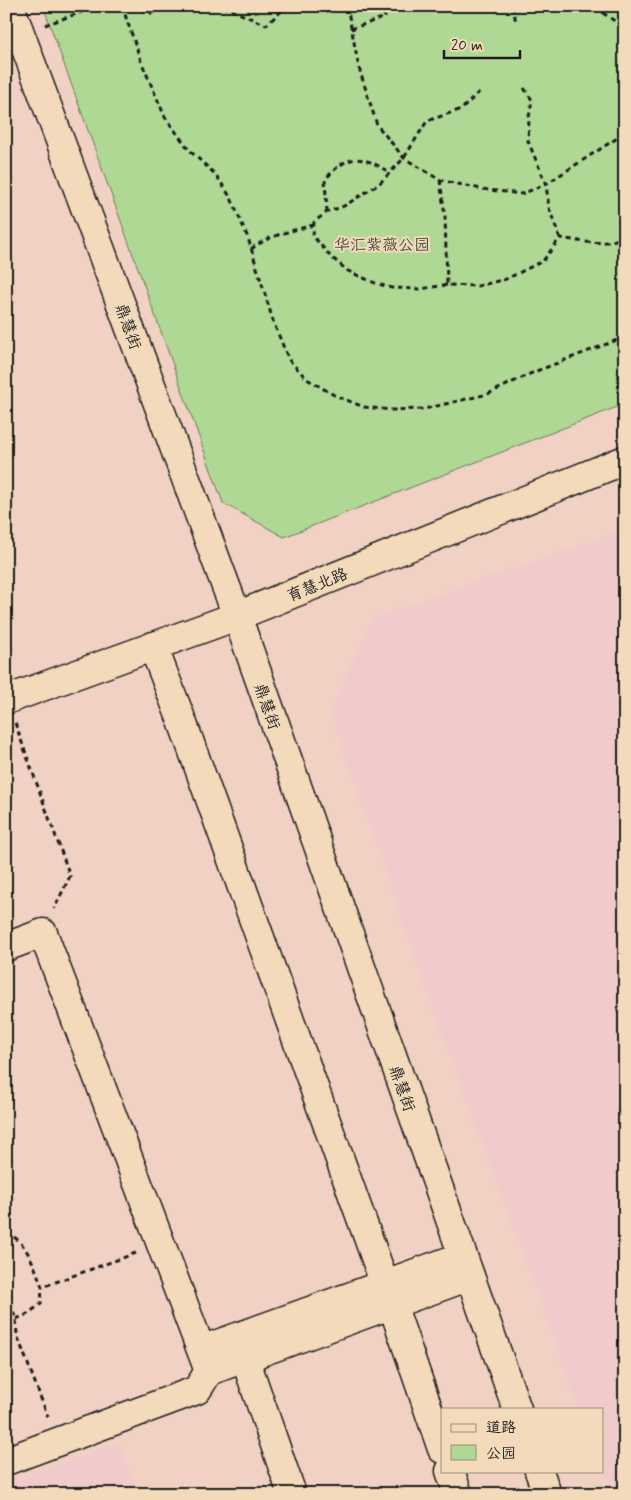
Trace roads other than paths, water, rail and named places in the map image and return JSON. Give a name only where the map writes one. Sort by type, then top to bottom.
[{"type":"street","name":"鼎慧街","points":[[10,6],[237,616],[517,1408]]},
{"type":"street","name":"育慧北路","points":[[7,699],[237,616],[625,460]]},
{"type":"street","points":[[153,646],[388,1294],[441,1446]]},
{"type":"street","points":[[6,947],[43,934],[205,1361],[197,1390],[6,1460]]},
{"type":"street","points":[[205,1361],[466,1266]]},
{"type":"street","points":[[241,1347],[292,1494]]},
{"type":"street","points":[[450,1472],[458,1494]]},
{"type":"street","points":[[540,1472],[547,1494]]},
{"type":"park label","name":"华汇紫薇公园","points":[[382,244]]}]
